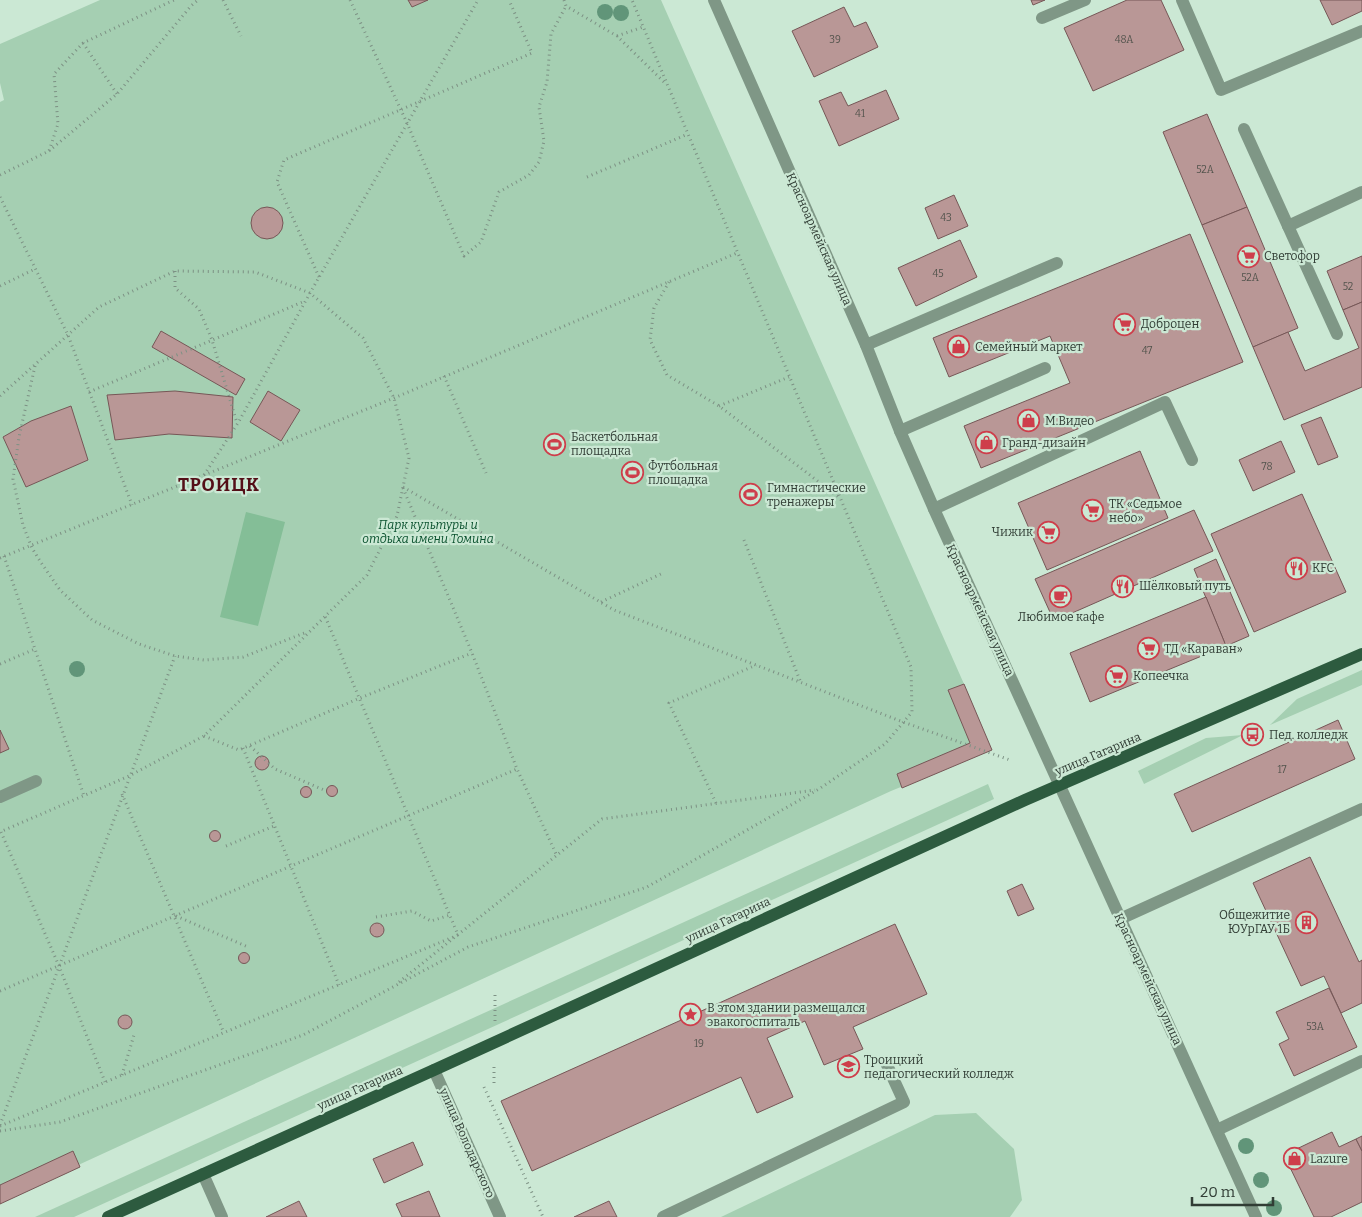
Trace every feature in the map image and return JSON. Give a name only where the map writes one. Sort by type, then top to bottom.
[{"type":"main road","name":"улица Гагарина","points":[[108,1217],[1059,785],[1362,654]]},
{"type":"street","name":"Красноармейская улица","points":[[714,0],[866,345],[900,431],[934,509],[1256,1217]]},
{"type":"street","points":[[1042,18],[1085,0]]},
{"type":"street","points":[[1182,0],[1221,90],[1362,31]]},
{"type":"street","points":[[1244,130],[1337,334]]},
{"type":"street","points":[[1288,226],[1362,192]]},
{"type":"street","points":[[866,345],[1057,263]]},
{"type":"street","points":[[900,431],[1045,368]]},
{"type":"street","points":[[934,509],[1165,402],[1192,460]]},
{"type":"street","points":[[0,797],[36,781]]},
{"type":"street","points":[[1120,919],[1362,809]]},
{"type":"street","points":[[1218,1130],[1362,1061]]},
{"type":"street","points":[[663,1217],[904,1102],[887,1065]]},
{"type":"street","name":"улица Володарского","points":[[434,1070],[500,1217]]},
{"type":"street","points":[[203,1174],[222,1217]]},
{"type":"path","points":[[49,151],[58,124],[54,74],[83,43],[174,0]]},
{"type":"path","points":[[0,175],[49,151],[117,94],[198,0]]},
{"type":"path","points":[[223,0],[241,36]]},
{"type":"path","points":[[350,0],[401,109],[464,256],[481,242],[499,192],[529,175],[539,162],[544,141],[539,107],[547,82],[551,34],[566,6]]},
{"type":"path","points":[[204,475],[238,424],[305,301],[478,0]]},
{"type":"path","points":[[319,277],[277,182],[284,160],[532,53],[509,0]]},
{"type":"path","points":[[564,0],[566,6],[617,36],[667,85]]},
{"type":"path","points":[[0,1131],[60,1122],[303,1035],[468,947],[647,887],[819,789],[885,744],[912,712],[911,667],[632,0]]},
{"type":"path","points":[[617,36],[643,27]]},
{"type":"path","points":[[83,43],[117,94]]},
{"type":"path","points":[[587,177],[688,134]]},
{"type":"path","points":[[0,196],[68,335],[132,505]]},
{"type":"path","points":[[84,796],[35,648],[2,557],[394,398],[737,253]]},
{"type":"path","points":[[0,286],[35,269]]},
{"type":"path","points":[[175,271],[175,288],[199,310],[212,340],[238,424]]},
{"type":"path","points":[[0,396],[99,307],[175,271],[256,272],[310,293],[363,338],[394,398],[409,458],[397,516],[367,575],[204,736],[129,776],[0,832],[59,966],[105,1082]]},
{"type":"path","points":[[670,281],[654,308],[650,340],[667,375],[719,406],[840,498]]},
{"type":"path","points":[[89,392],[305,301]]},
{"type":"path","points":[[35,365],[19,437],[13,479],[23,525],[40,561],[60,590],[92,620],[139,644],[175,656],[204,660],[243,657],[310,631]]},
{"type":"path","points":[[444,376],[486,473]]},
{"type":"path","points":[[719,406],[789,377]]},
{"type":"path","points":[[403,487],[614,610],[903,722],[1010,760]]},
{"type":"path","points":[[403,487],[472,653],[517,769],[557,856]]},
{"type":"path","points":[[744,540],[801,683]]},
{"type":"path","points":[[601,602],[663,573]]},
{"type":"path","points":[[325,616],[458,935]]},
{"type":"path","points":[[0,664],[35,648]]},
{"type":"path","points":[[204,736],[239,750],[360,698],[472,653]]},
{"type":"path","points":[[0,1126],[122,794],[175,656]]},
{"type":"path","points":[[716,803],[670,703],[756,665]]},
{"type":"path","points":[[250,746],[276,769],[324,790]]},
{"type":"path","points":[[243,748],[339,985]]},
{"type":"path","points":[[0,991],[517,769]]},
{"type":"path","points":[[392,987],[602,819],[819,789]]},
{"type":"path","points":[[122,794],[224,1033]]},
{"type":"path","points":[[226,846],[274,826]]},
{"type":"path","points":[[376,917],[412,911],[431,921],[450,915]]},
{"type":"path","points":[[175,916],[248,947]]},
{"type":"path","points":[[0,1126],[458,935]]},
{"type":"path","points":[[122,1075],[134,1035]]},
{"type":"path","points":[[484,1087],[543,1217]]},
{"type":"green space","name":"Парк культуры и отдыха имени Томина","points":[[100,0],[661,0],[964,684],[991,750],[891,791],[0,1201],[0,102],[4,100],[0,83],[0,44]]},
{"type":"green space","points":[[1362,670],[1362,685],[1270,725],[1297,699]]},
{"type":"green space","points":[[1243,735],[1144,784],[1138,771],[1206,738]]},
{"type":"green space","points":[[988,784],[994,799],[74,1217],[35,1217]]},
{"type":"green space","points":[[976,1113],[1014,1149],[1022,1200],[1010,1217],[721,1217],[935,1115]]},
{"type":"shaded area","points":[[246,512],[285,522],[258,626],[220,617]]},
{"type":"building","points":[[408,0],[428,0],[412,7]]},
{"type":"building","points":[[1031,0],[1045,0],[1033,5]]},
{"type":"building","points":[[1127,0],[1161,0],[1184,50],[1093,91],[1064,28]]},
{"type":"building","points":[[1320,0],[1362,0],[1362,11],[1332,25]]},
{"type":"building","points":[[844,7],[854,27],[866,22],[878,47],[814,77],[792,31]]},
{"type":"building","points":[[886,90],[899,119],[839,146],[819,101],[841,92],[848,106]]},
{"type":"building","points":[[1207,114],[1247,207],[1202,225],[1163,132]]},
{"type":"building","points":[[954,195],[968,226],[938,239],[925,208]]},
{"type":"building","points":[[267,207],[273,208],[278,212],[282,217],[282,229],[278,234],[273,238],[267,239],[261,238],[256,234],[252,229],[251,223],[252,217],[256,212],[261,208]]},
{"type":"building","points":[[1247,207],[1298,328],[1253,347],[1202,225]]},
{"type":"building","points":[[1190,234],[1243,362],[981,468],[964,426],[1070,383],[1050,336],[949,377],[933,338]]},
{"type":"building","points":[[960,240],[977,277],[916,306],[898,268]]},
{"type":"building","points":[[1362,256],[1362,302],[1343,310],[1327,271]]},
{"type":"building","points":[[1362,302],[1362,387],[1284,420],[1253,347],[1288,332],[1305,371],[1359,348],[1343,310]]},
{"type":"building","points":[[161,331],[245,379],[236,395],[152,347]]},
{"type":"building","points":[[175,391],[233,397],[232,438],[169,434],[115,440],[107,395]]},
{"type":"building","points":[[268,391],[300,410],[281,441],[250,422]]},
{"type":"building","points":[[71,406],[88,460],[26,487],[3,437],[31,421]]},
{"type":"building","points":[[1321,417],[1338,457],[1318,465],[1301,425]]},
{"type":"building","points":[[1281,441],[1295,472],[1253,491],[1239,460]]},
{"type":"building","name":"ТК «Седьмое небо»","points":[[1140,451],[1168,518],[1047,570],[1018,503]]},
{"type":"building","points":[[1302,494],[1346,592],[1254,632],[1211,534]]},
{"type":"building","points":[[1194,510],[1213,551],[1054,621],[1035,579]]},
{"type":"building","points":[[1216,559],[1249,636],[1226,646],[1194,569]]},
{"type":"building","name":"ТД «Караван»","points":[[1206,597],[1226,646],[1090,702],[1070,653]]},
{"type":"building","points":[[964,684],[992,750],[902,788],[897,774],[970,743],[948,690]]},
{"type":"building","points":[[1338,720],[1355,759],[1192,832],[1174,794]]},
{"type":"building","points":[[0,730],[9,749],[0,753]]},
{"type":"building","points":[[259,756],[265,756],[269,763],[265,770],[259,770],[255,766],[255,760]]},
{"type":"building","points":[[330,786],[334,786],[337,791],[336,795],[330,796],[327,793],[327,789]]},
{"type":"building","points":[[304,787],[308,787],[311,792],[310,796],[304,797],[301,794],[301,790]]},
{"type":"building","points":[[213,831],[217,831],[220,836],[219,840],[213,841],[210,838],[210,834]]},
{"type":"building","name":"Общежитие ЮУрГАУ 1Б","points":[[1310,857],[1359,962],[1362,960],[1362,1003],[1341,1013],[1324,976],[1301,986],[1253,883]]},
{"type":"building","points":[[1022,884],[1034,909],[1018,916],[1007,891]]},
{"type":"building","points":[[374,923],[380,923],[384,930],[380,937],[374,937],[370,933],[370,927]]},
{"type":"building","points":[[895,924],[927,994],[853,1027],[863,1049],[824,1065],[805,1021],[767,1038],[793,1097],[757,1113],[741,1077],[532,1171],[501,1101]]},
{"type":"building","points":[[242,953],[246,953],[249,958],[248,962],[242,963],[239,960],[239,956]]},
{"type":"building","points":[[1329,988],[1357,1047],[1294,1076],[1279,1044],[1289,1039],[1276,1012]]},
{"type":"building","points":[[122,1015],[128,1015],[132,1022],[128,1029],[122,1029],[118,1025],[118,1019]]},
{"type":"building","points":[[1332,1132],[1339,1147],[1356,1139],[1362,1151],[1362,1202],[1331,1217],[1314,1217],[1284,1155]]},
{"type":"building","points":[[1362,1136],[1362,1151],[1356,1139]]},
{"type":"building","points":[[413,1142],[423,1165],[384,1183],[373,1159]]},
{"type":"building","points":[[73,1151],[80,1167],[0,1204],[0,1185]]},
{"type":"building","points":[[429,1191],[440,1217],[402,1217],[396,1204]]},
{"type":"building","points":[[299,1201],[307,1217],[266,1217]]},
{"type":"building","points":[[609,1201],[617,1217],[574,1217]]},
{"type":"place","name":"Светофор","points":[[1248,256]]},
{"type":"place","name":"Доброцен","points":[[1125,324]]},
{"type":"place","name":"Семейный маркет","points":[[959,347]]},
{"type":"place","name":"М.Видео","points":[[1029,421]]},
{"type":"place","name":"Гранд-дизайн","points":[[986,443]]},
{"type":"place","name":"Баскетбольная площадка","points":[[555,444]]},
{"type":"place","name":"Футбольная площадка","points":[[632,473]]},
{"type":"place","name":"Гимнастические тренажеры","points":[[751,495]]},
{"type":"place","name":"ТК «Седьмое небо»","points":[[1093,511]]},
{"type":"place","name":"Чижик","points":[[1049,532]]},
{"type":"place","name":"KFC","points":[[1296,568]]},
{"type":"place","name":"Шёлковый путь","points":[[1123,586]]},
{"type":"place","name":"Любимое кафе","points":[[1061,596]]},
{"type":"place","name":"ТД «Караван»","points":[[1148,649]]},
{"type":"place","name":"Копеечка","points":[[1117,676]]},
{"type":"place","name":"Пед. колледж","points":[[1253,735]]},
{"type":"place","name":"Общежитие ЮУрГАУ 1Б","points":[[1306,922]]},
{"type":"place","name":"В этом здании размещался эвакогоспиталь","points":[[691,1015]]},
{"type":"place","name":"Троицкий педагогический колледж","points":[[848,1067]]},
{"type":"place","name":"Lazure","points":[[1294,1159]]},
{"type":"district","name":"ТРОИЦК","points":[[219,485]]}]
